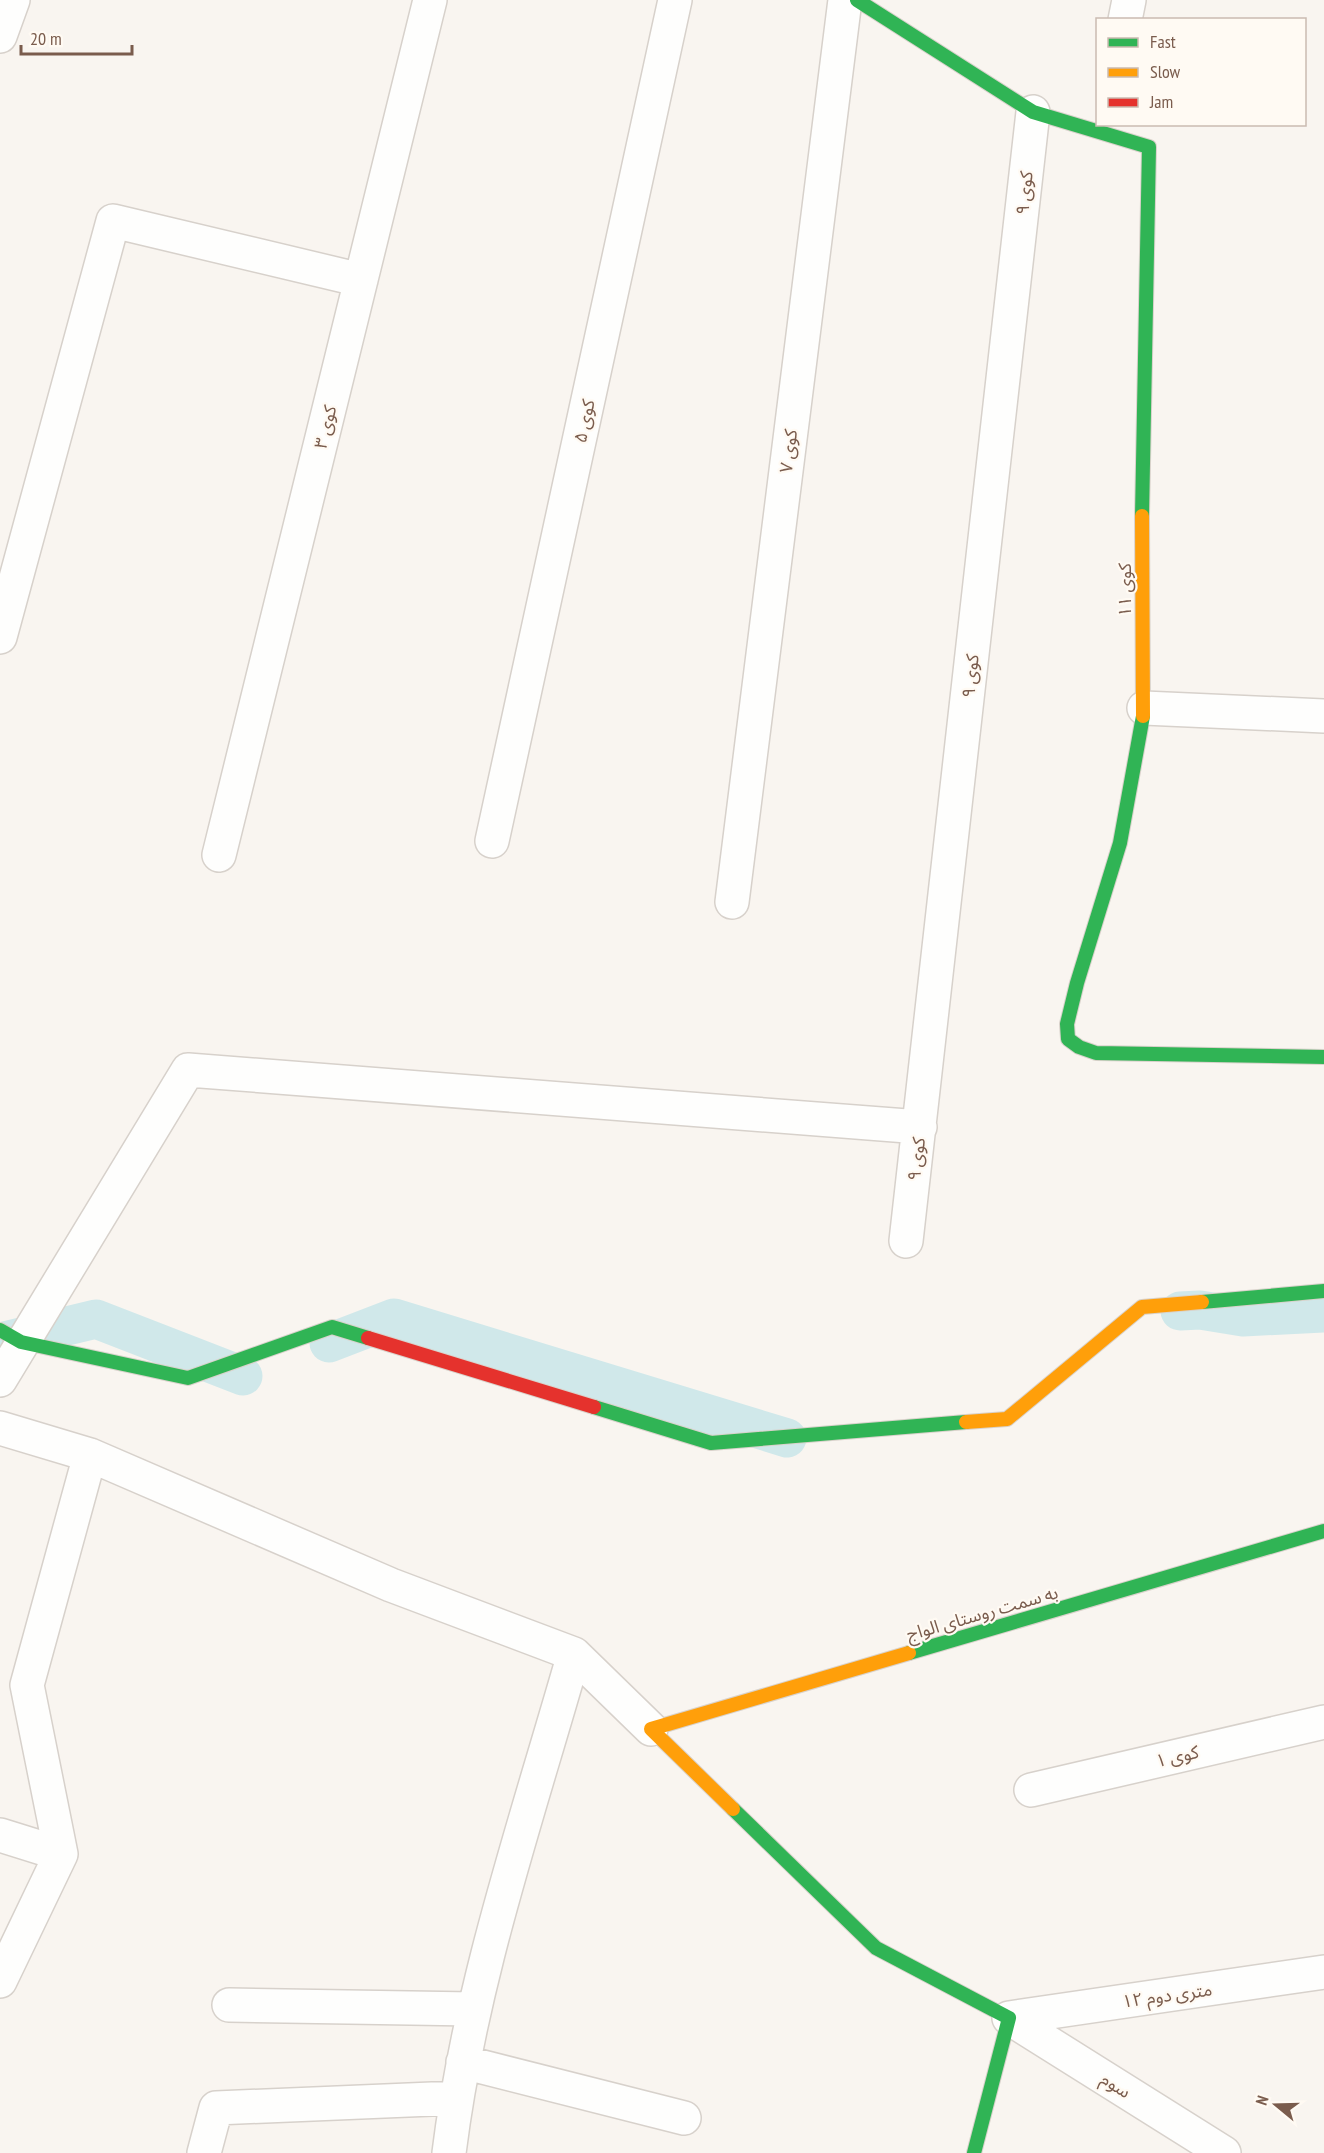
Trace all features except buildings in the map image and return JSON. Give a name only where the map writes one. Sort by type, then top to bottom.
[{"type":"street","points":[[0,36],[13,0]]},
{"type":"street","name":"کوی ۳","points":[[219,855],[430,0]]},
{"type":"street","name":"کوی ۵","points":[[492,841],[675,0]]},
{"type":"street","name":"کوی ۷","points":[[732,902],[845,0]]},
{"type":"street","points":[[857,0],[1033,112],[1103,128]]},
{"type":"street","points":[[1125,18],[1129,0]]},
{"type":"street","name":"کوی ۹","points":[[906,1241],[1033,112]]},
{"type":"street","name":"کوی ۱۱","points":[[1103,128],[1149,147],[1141,587],[1144,708],[1120,843],[1067,1024],[1068,1039],[1079,1047],[1096,1053],[1324,1057]]},
{"type":"street","points":[[0,637],[113,221],[361,280]]},
{"type":"street","points":[[1144,708],[1324,716]]},
{"type":"street","points":[[0,1380],[11,1336],[188,1070],[920,1127]]},
{"type":"street","points":[[11,1336],[188,1378],[332,1327],[711,1443],[1007,1419],[1142,1308],[1324,1291]]},
{"type":"street","points":[[0,1428],[90,1455],[391,1585],[574,1654],[876,1948],[1009,2018],[974,2153]]},
{"type":"street","points":[[0,1981],[61,1854],[27,1684],[90,1455]]},
{"type":"street","name":"به سمت روستای الواج","points":[[651,1729],[1324,1531]]},
{"type":"street","points":[[449,2153],[456,2098],[473,2009],[574,1654]]},
{"type":"street","name":"کوی ۱","points":[[1031,1790],[1324,1722]]},
{"type":"street","points":[[0,1835],[61,1854]]},
{"type":"street","name":"۱۲ متری دوم","points":[[1009,2018],[1324,1972]]},
{"type":"street","points":[[229,2005],[473,2009]]},
{"type":"street","name":"سوم","points":[[1009,2018],[1224,2153]]},
{"type":"street","points":[[463,2062],[684,2118]]},
{"type":"street","points":[[204,2153],[216,2108],[456,2098]]},
{"type":"waterway","points":[[1180,1311],[1200,1310],[1243,1317],[1324,1313]]},
{"type":"waterway","points":[[329,1343],[394,1318],[787,1438]]},
{"type":"waterway","points":[[0,1342],[96,1319],[243,1376]]},
{"type":"traffic: fast","points":[[857,0],[1033,112],[1149,147],[1142,516]]},
{"type":"traffic: fast","points":[[1143,716],[1120,843],[1077,983],[1067,1024],[1068,1039],[1079,1047],[1096,1053],[1324,1057]]},
{"type":"traffic: fast","points":[[1202,1302],[1324,1291]]},
{"type":"traffic: fast","points":[[0,1330],[21,1342],[188,1378],[332,1327],[368,1338]]},
{"type":"traffic: fast","points":[[594,1407],[711,1443],[966,1422]]},
{"type":"traffic: fast","points":[[909,1653],[1324,1531]]},
{"type":"traffic: fast","points":[[733,1809],[876,1948],[1009,2018],[974,2153]]},
{"type":"traffic: slow","points":[[1142,516],[1143,716]]},
{"type":"traffic: slow","points":[[966,1422],[1007,1419],[1142,1307],[1202,1302]]},
{"type":"traffic: slow","points":[[733,1809],[651,1729],[909,1653]]},
{"type":"traffic: jam","points":[[368,1338],[594,1407]]}]
